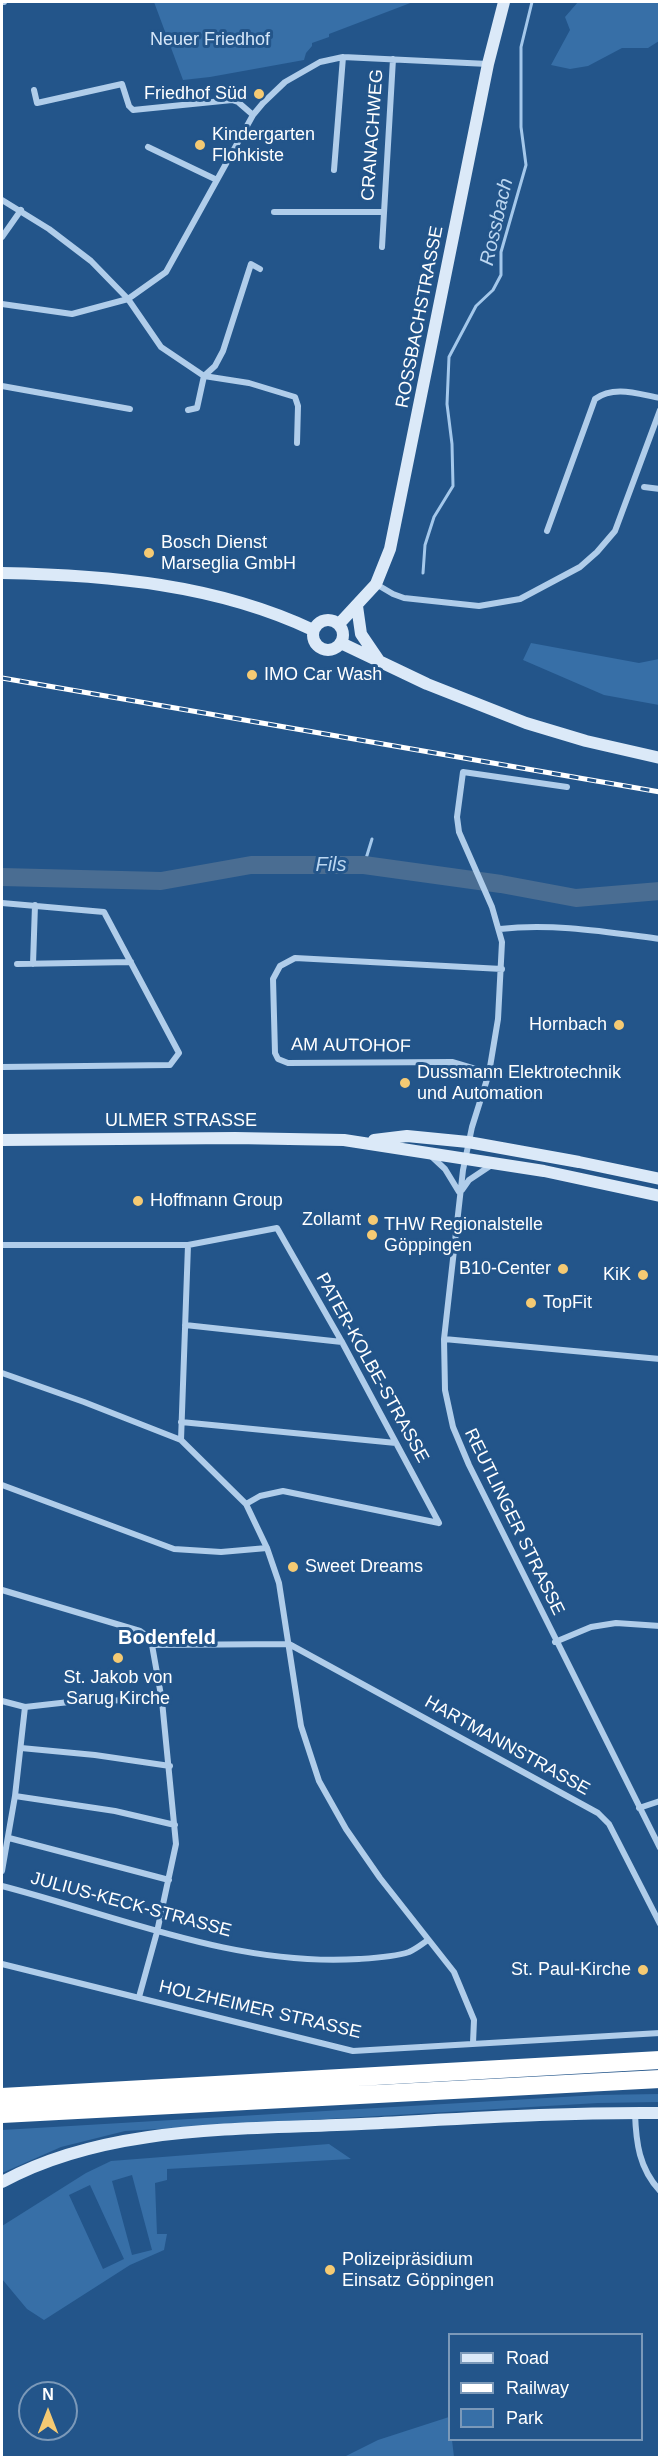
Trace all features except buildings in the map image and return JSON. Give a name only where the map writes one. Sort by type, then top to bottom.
[{"type":"highway","points":[[2,2097],[660,2060]]},
{"type":"highway","points":[[2,2114],[660,2079]]},
{"type":"main road","name":"ROSSBACHSTRASSE","points":[[339,624],[376,584],[390,549],[488,64],[504,2]]},
{"type":"main road","points":[[2,573],[89,576],[182,588],[258,607],[313,630]]},
{"type":"main road","points":[[357,606],[361,634],[381,664]]},
{"type":"main road","points":[[324,620],[339,624],[343,634],[341,643],[333,650],[323,650],[313,640],[313,630],[324,620]]},
{"type":"main road","points":[[341,643],[381,664],[526,723],[586,741],[660,758]]},
{"type":"main road","name":"ULMER STRASSE","points":[[361,1142],[407,1136],[468,1142],[660,1179]]},
{"type":"main road","name":"ULMER STRASSE","points":[[2,1140],[258,1138],[361,1142],[495,1162],[660,1196]]},
{"type":"main road","points":[[2,2182],[41,2164],[82,2150],[147,2137],[435,2120],[660,2113]]},
{"type":"street","points":[[2,304],[72,314],[128,299],[166,272],[253,115],[285,82],[320,62],[343,57],[488,64]]},
{"type":"street","points":[[334,170],[343,57]]},
{"type":"street","name":"CRANACHWEG","points":[[381,246],[393,59]]},
{"type":"street","points":[[34,90],[37,103],[122,84],[129,106],[133,110],[232,100],[238,102],[253,115]]},
{"type":"street","points":[[148,147],[217,180]]},
{"type":"street","points":[[2,200],[50,229],[91,261],[128,299],[161,347],[204,376],[249,383],[295,397],[298,406],[297,443]]},
{"type":"street","points":[[2,237],[21,210]]},
{"type":"street","name":"CRANACHWEG","points":[[273,212],[384,212]]},
{"type":"street","points":[[188,410],[197,408],[204,376],[215,366],[223,351],[251,264],[260,269]]},
{"type":"street","points":[[2,386],[130,409]]},
{"type":"street","points":[[547,531],[595,399],[605,392],[618,391],[660,398]]},
{"type":"street","points":[[376,584],[404,598],[479,606],[520,599],[580,567],[615,531],[660,411]]},
{"type":"street","points":[[644,487],[660,489]]},
{"type":"street","points":[[466,1157],[468,1142],[489,1073],[498,1019],[502,969],[500,929],[459,832],[457,817],[463,772],[567,787]]},
{"type":"street","points":[[2,903],[104,912],[179,1053],[170,1065],[2,1067]]},
{"type":"street","points":[[33,964],[35,905]]},
{"type":"street","points":[[500,929],[524,926],[558,927],[660,939]]},
{"type":"street","name":"AM AUTOHOF","points":[[489,1073],[452,1062],[288,1063],[278,1059],[275,1053],[273,979],[280,966],[295,958],[502,969]]},
{"type":"street","points":[[17,964],[131,962]]},
{"type":"street","points":[[427,1152],[445,1169],[460,1193],[469,1180],[495,1162]]},
{"type":"street","name":"REUTLINGER STRASSE","points":[[466,1157],[444,1339],[445,1390],[453,1427],[555,1642],[639,1808]]},
{"type":"street","name":"PATER-KOLBE-STRASSE","points":[[188,1245],[278,1228],[439,1522],[284,1491],[260,1496],[246,1504]]},
{"type":"street","points":[[2,1245],[188,1245],[181,1440]]},
{"type":"street","points":[[185,1325],[342,1342]]},
{"type":"street","points":[[444,1339],[660,1359]]},
{"type":"street","points":[[2,1372],[181,1440],[246,1504],[267,1548],[279,1583],[302,1726],[319,1782],[346,1829],[380,1878],[454,1972],[474,2020],[473,2043]]},
{"type":"street","points":[[181,1422],[396,1443]]},
{"type":"street","points":[[2,1485],[174,1549],[221,1552],[267,1548]]},
{"type":"street","points":[[2,1590],[140,1631],[148,1637],[152,1645],[170,1766],[171,1805],[176,1844],[158,1932],[140,1997]]},
{"type":"street","points":[[555,1642],[591,1626],[616,1623],[660,1626]]},
{"type":"street","points":[[152,1645],[289,1644]]},
{"type":"street","name":"HARTMANNSTRASSE","points":[[289,1644],[598,1813],[609,1824],[660,1924]]},
{"type":"street","points":[[2,1701],[25,1707],[87,1700],[162,1701]]},
{"type":"street","points":[[2,1871],[15,1796],[25,1707]]},
{"type":"street","points":[[21,1748],[95,1755],[170,1766]]},
{"type":"street","points":[[15,1796],[115,1811],[175,1825]]},
{"type":"street","points":[[660,1801],[639,1808],[660,1848]]},
{"type":"street","points":[[9,1838],[170,1880]]},
{"type":"street","name":"JULIUS-KECK-STRASSE","points":[[2,1886],[100,1913],[158,1932],[255,1953],[321,1961],[409,1952],[428,1940]]},
{"type":"street","name":"HOLZHEIMER STRASSE","points":[[2,1964],[353,2052],[660,2033]]},
{"type":"street","points":[[635,2113],[640,2159],[648,2178],[660,2191]]},
{"type":"green space","name":"Neuer Friedhof","points":[[154,2],[413,2],[329,34],[329,37],[312,43],[304,60],[183,80]]},
{"type":"green space","points":[[578,2],[659,2],[659,41],[648,48],[622,48],[588,66],[570,69],[551,65],[570,30],[565,17]]},
{"type":"green space","points":[[531,643],[639,663],[659,659],[659,705],[604,695],[523,660]]},
{"type":"green space","points":[[659,2094],[659,2102],[598,2103],[125,2131],[61,2147],[2,2173],[2,2130],[597,2095]]},
{"type":"green space","points":[[329,2144],[351,2159],[167,2169],[167,2180],[155,2183],[157,2234],[167,2234],[164,2250],[130,2265],[44,2320],[27,2309],[2,2279],[2,2226],[86,2173],[111,2161]],"holes":[[[132,2175],[152,2250],[132,2255],[112,2181]],[[90,2185],[124,2259],[103,2269],[69,2195]]]},
{"type":"green space","points":[[448,2417],[448,2441],[452,2441],[454,2457],[344,2457],[378,2440]]},
{"type":"waterway","name":"Rossbach","points":[[423,573],[425,545],[434,517],[453,486],[452,444],[447,404],[449,357],[476,306],[493,290],[501,275],[501,252],[526,165],[521,127],[521,47],[532,2]]},
{"type":"waterway","name":"Rossbach","points":[[364,865],[372,839]]},
{"type":"waterway","name":"Fils","points":[[2,877],[161,881],[251,865],[364,865],[501,884],[576,898],[660,891]]},
{"type":"railway","points":[[2,678],[660,792]]},
{"type":"place","name":"Friedhof Süd","points":[[259,94]]},
{"type":"place","name":"Kindergarten Flohkiste","points":[[200,145]]},
{"type":"place","name":"Bosch Dienst Marseglia GmbH","points":[[149,553]]},
{"type":"place","name":"IMO Car Wash","points":[[252,675]]},
{"type":"place","name":"Hornbach","points":[[619,1025]]},
{"type":"place","name":"Dussmann Elektrotechnik und Automation","points":[[405,1083]]},
{"type":"place","name":"Hoffmann Group","points":[[138,1201]]},
{"type":"place","name":"Zollamt","points":[[373,1220]]},
{"type":"place","name":"THW Regionalstelle Göppingen","points":[[372,1235]]},
{"type":"place","name":"B10-Center","points":[[563,1269]]},
{"type":"place","name":"KiK","points":[[643,1275]]},
{"type":"place","name":"TopFit","points":[[531,1303]]},
{"type":"place","name":"Sweet Dreams","points":[[293,1567]]},
{"type":"place","name":"St. Jakob von Sarug Kirche","points":[[118,1658]]},
{"type":"place","name":"St. Paul-Kirche","points":[[643,1970]]},
{"type":"place","name":"Polizeipräsidium Einsatz Göppingen","points":[[330,2270]]},
{"type":"district","name":"Bodenfeld","points":[[167,1638]]}]
